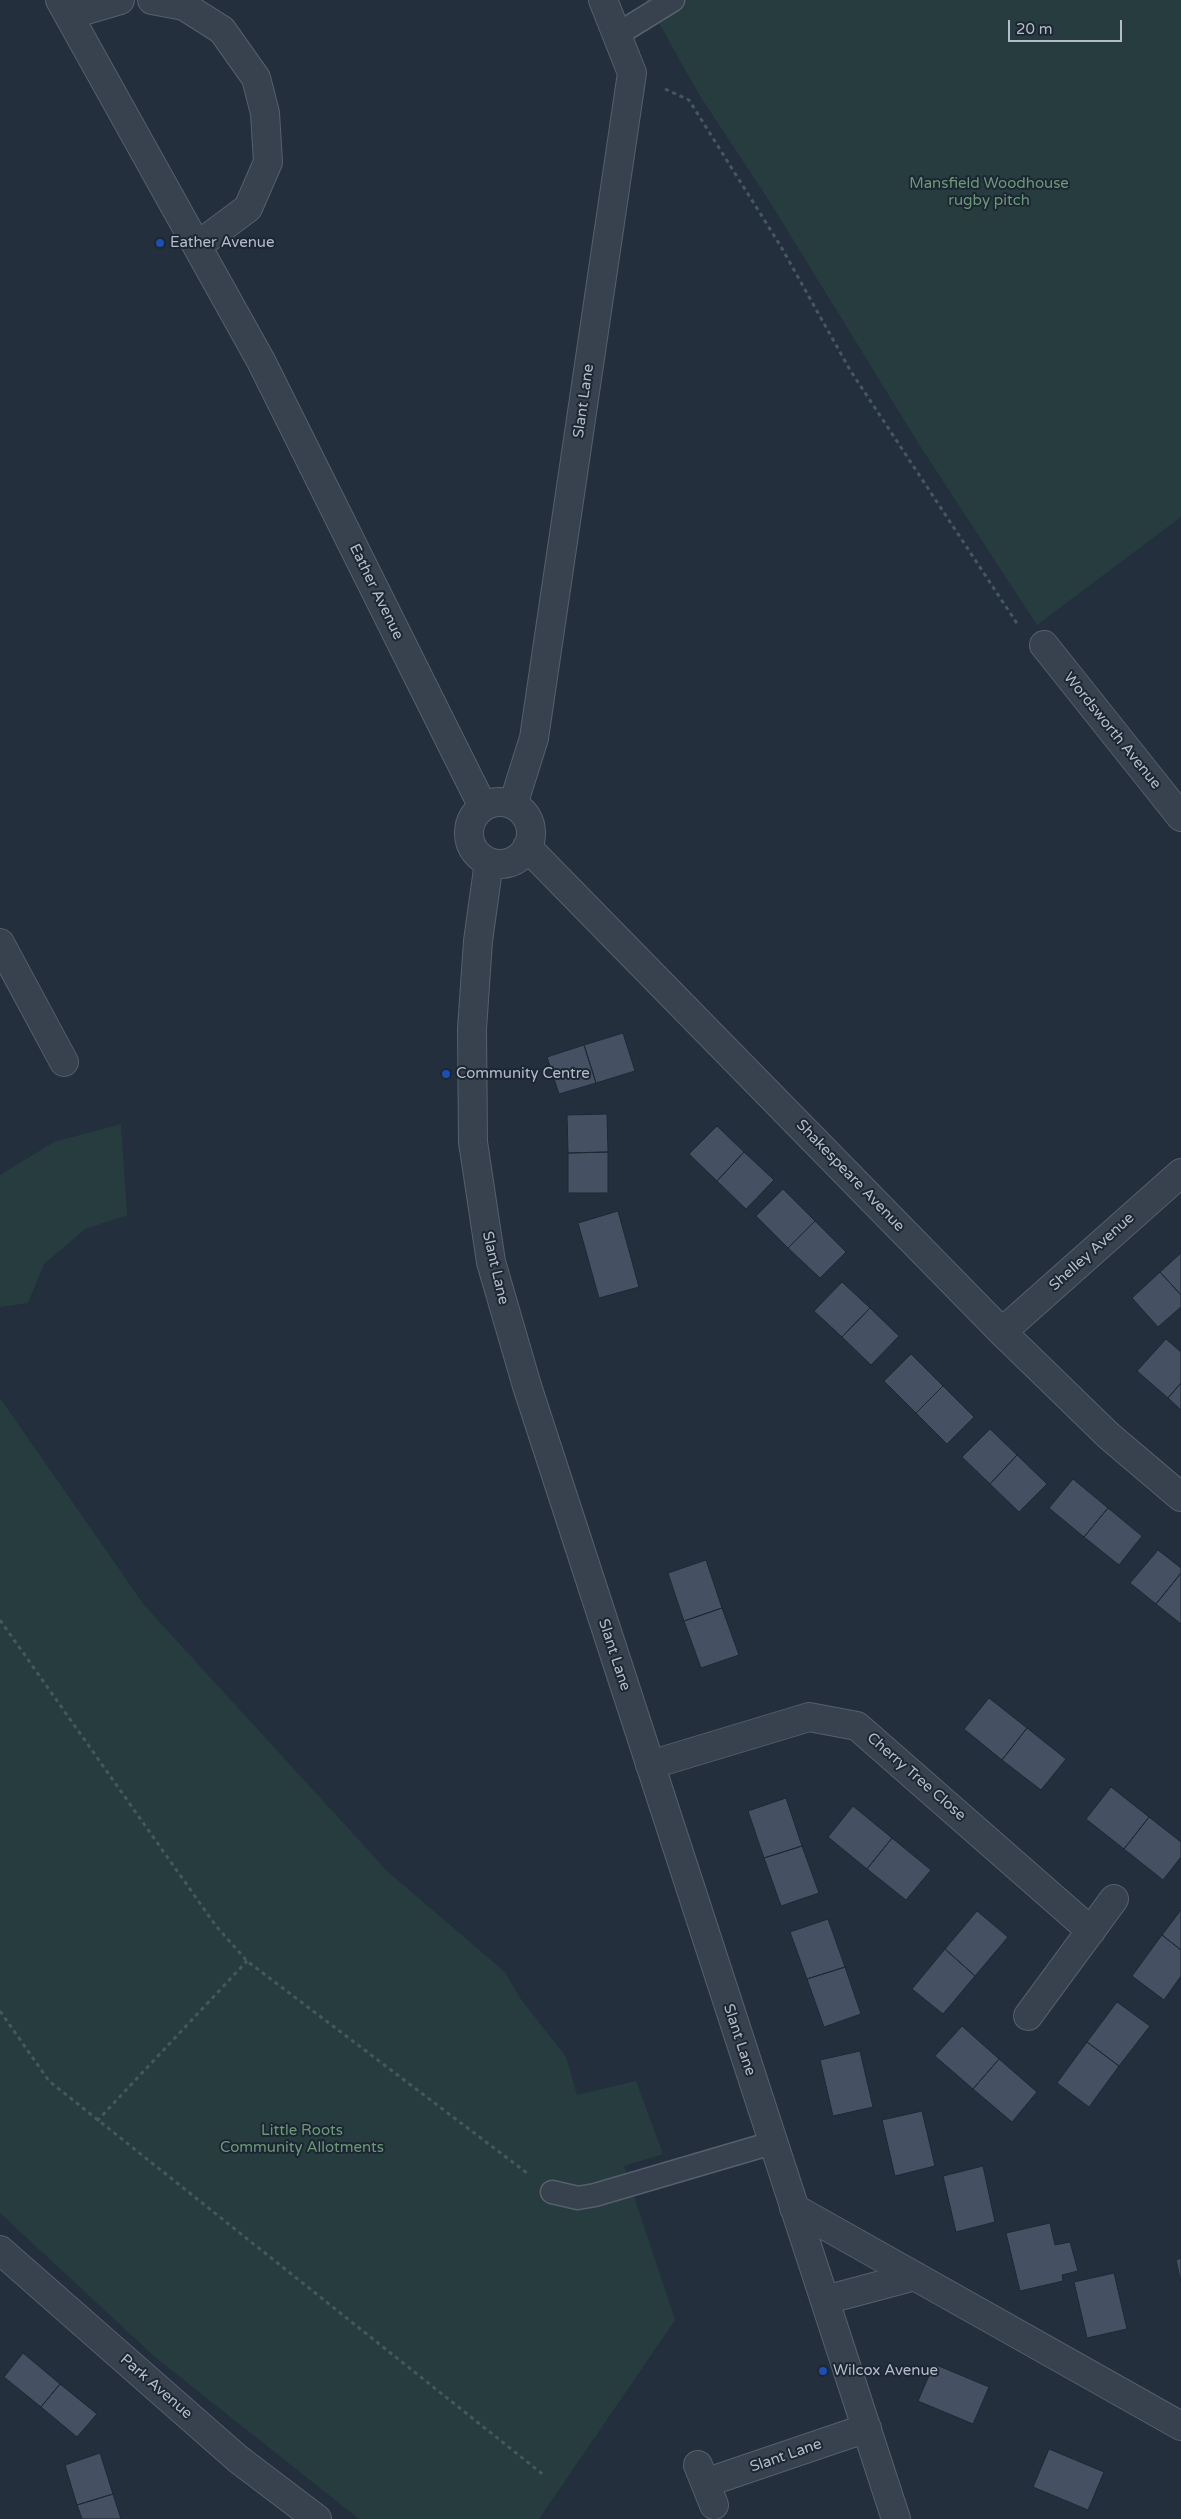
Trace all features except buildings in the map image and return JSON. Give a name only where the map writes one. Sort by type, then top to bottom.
[{"type":"street","name":"Eather Avenue","points":[[120,0],[64,7],[261,360],[483,807]]},
{"type":"street","points":[[152,0],[184,6],[222,30],[256,78],[265,113],[268,162],[248,208],[197,246]]},
{"type":"street","name":"Slant Lane","points":[[513,805],[534,738],[632,73],[603,0]]},
{"type":"street","name":"Wordsworth Avenue","points":[[1044,645],[1181,817]]},
{"type":"street","points":[[502,802],[513,805],[527,819],[530,835],[527,847],[521,855],[511,862],[500,864],[489,862],[473,850],[469,840],[472,819],[483,807],[492,803],[502,802]]},
{"type":"street","name":"Shakespeare Avenue","points":[[527,847],[1002,1332],[1109,1436],[1181,1497]]},
{"type":"street","name":"Slant Lane","points":[[489,862],[478,941],[472,1039],[473,1142],[491,1262],[527,1386],[896,2519]]},
{"type":"street","points":[[0,943],[64,1062]]},
{"type":"street","name":"Shelley Avenue","points":[[1002,1332],[1181,1172]]},
{"type":"street","name":"Cherry Tree Close","points":[[650,1765],[808,1718],[857,1726],[1091,1931]]},
{"type":"street","points":[[1028,2016],[1114,1899]]},
{"type":"street","points":[[794,2208],[1181,2426]]},
{"type":"street","name":"Park Avenue","points":[[0,2250],[238,2460],[317,2519]]},
{"type":"street","points":[[825,2300],[915,2276]]},
{"type":"street","name":"Slant Lane","points":[[706,2484],[867,2428]]},
{"type":"lane","points":[[618,34],[673,0]]},
{"type":"lane","points":[[552,2192],[578,2198],[595,2195],[772,2143]]},
{"type":"path","points":[[632,73],[689,100],[780,245],[850,370],[1021,628],[1044,645]]},
{"type":"path","points":[[0,1620],[216,1926],[247,1961],[552,2192]]},
{"type":"path","points":[[97,2121],[247,1961]]},
{"type":"path","points":[[0,2011],[49,2081],[544,2476]]},
{"type":"green space","name":"Mansfield Woodhouse rugby pitch","points":[[646,0],[1181,0],[1181,517],[1037,625],[917,441],[768,199],[700,96]]},
{"type":"green space","points":[[121,1124],[127,1215],[85,1229],[44,1264],[28,1303],[0,1307],[0,1175],[54,1142]]},
{"type":"green space","name":"Little Roots Community Allotments","points":[[0,1398],[144,1605],[388,1872],[505,1972],[520,1998],[566,2057],[577,2095],[636,2081],[663,2154],[624,2166],[675,2320],[539,2519],[359,2519],[155,2357],[0,2213]]},
{"type":"place","name":"Eather Avenue","points":[[160,243]]},
{"type":"place","name":"Community Centre","points":[[446,1074]]},
{"type":"place","name":"Wilcox Avenue","points":[[823,2371]]}]
